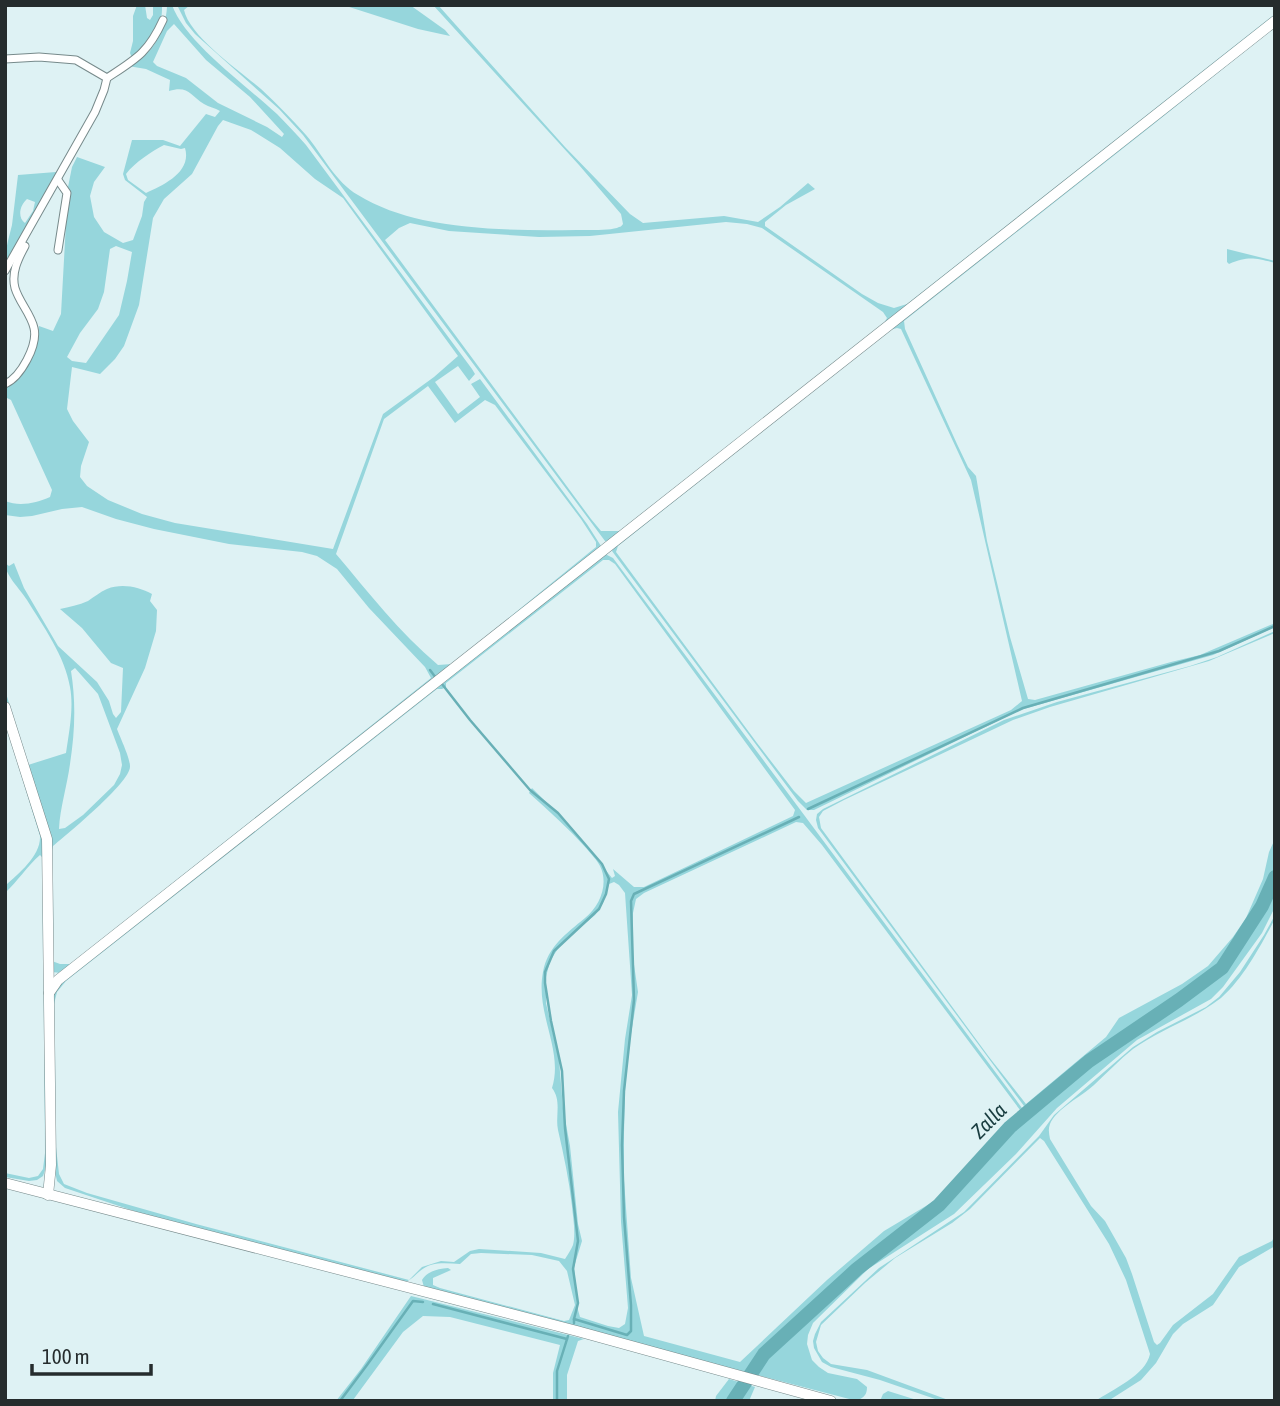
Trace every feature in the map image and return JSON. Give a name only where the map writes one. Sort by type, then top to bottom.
[{"type":"street","points":[[5,384],[13,381],[30,354],[35,330],[15,286],[15,267],[95,112],[107,78],[140,56],[155,37],[163,20]]},
{"type":"street","points":[[49,993],[58,980],[1275,21]]},
{"type":"street","points":[[5,59],[39,57],[76,60],[107,78]]},
{"type":"street","points":[[58,180],[67,193],[58,250]]},
{"type":"street","points":[[5,271],[50,195]]},
{"type":"street","points":[[5,707],[47,839],[51,1165],[48,1195]]},
{"type":"street","points":[[5,1183],[577,1331],[831,1401]]},
{"type":"shaded area","points":[[137,5],[145,5],[147,18],[150,20],[153,5],[162,5],[162,14],[154,35],[132,58],[130,53],[133,16]]},
{"type":"shaded area","points":[[167,5],[172,5],[179,19],[203,48],[277,114],[306,145],[472,369],[475,374],[469,381],[458,366],[435,382],[458,414],[480,397],[471,384],[480,379],[601,546],[460,657],[596,547],[596,542],[495,405],[485,400],[455,423],[428,386],[384,419],[336,554],[410,639],[438,665],[452,664],[61,973],[52,972],[47,833],[5,690],[28,765],[66,753],[71,720],[71,695],[58,653],[10,577],[5,563],[9,566],[14,563],[24,588],[58,646],[97,682],[116,718],[121,712],[123,668],[111,663],[82,628],[60,609],[88,601],[107,589],[124,586],[152,594],[150,601],[157,610],[156,631],[145,668],[117,729],[130,762],[128,774],[97,808],[53,846],[52,961],[60,964],[71,964],[431,678],[425,667],[369,608],[337,569],[317,556],[229,544],[154,529],[82,507],[32,516],[5,515],[5,501],[16,504],[34,502],[50,497],[52,490],[11,400],[5,397],[5,386],[32,352],[39,326],[53,331],[61,314],[68,187],[77,157],[105,167],[94,182],[90,196],[94,217],[104,232],[123,243],[133,240],[147,197],[125,180],[123,174],[132,140],[163,140],[180,146],[206,114],[215,117],[220,111],[204,104],[185,90],[169,91],[170,80],[146,69],[128,66],[153,47],[165,19]],"holes":[[[174,24],[206,60],[250,97],[284,134],[282,137],[218,103],[186,78],[157,66],[153,62],[167,31]],[[223,120],[251,130],[280,148],[315,179],[343,198],[458,356],[383,414],[333,549],[175,523],[142,514],[108,500],[87,486],[80,477],[89,442],[67,409],[72,367],[100,374],[124,346],[139,305],[153,218],[164,199],[192,174]],[[164,145],[185,148],[186,156],[184,164],[175,176],[146,193],[128,180],[126,174]],[[116,246],[132,252],[119,315],[86,363],[72,361],[67,357],[80,333],[98,309],[104,292],[110,249]],[[75,668],[98,694],[122,765],[114,785],[83,815],[65,828],[59,829],[73,740],[71,671]]]},
{"type":"shaded area","points":[[177,5],[190,5],[184,10],[188,20],[205,42],[284,112],[350,190],[373,203],[423,220],[480,228],[592,230],[621,226],[621,214],[433,5],[438,5],[565,147],[630,214],[643,223],[724,216],[758,222],[808,183],[815,189],[786,205],[765,222],[765,226],[862,294],[894,308],[907,304],[1275,14],[1275,18],[608,543],[303,135],[279,109],[195,34]],"holes":[[[726,222],[762,228],[883,312],[887,318],[620,531],[601,531],[591,519],[385,240],[410,223],[449,231],[539,237],[590,236]]]},
{"type":"shaded area","points":[[343,5],[410,5],[450,36],[418,29]]},
{"type":"shaded area","points":[[1275,27],[904,321],[905,329],[957,444],[968,467],[976,476],[987,541],[1028,699],[1035,700],[1200,655],[1275,623],[1275,627],[1213,655],[1020,710],[814,810],[807,810],[612,551],[614,546]],"holes":[[[901,329],[971,480],[1022,701],[1011,710],[806,803],[757,743],[616,552],[618,546],[890,330]]]},
{"type":"shaded area","points":[[56,172],[57,176],[5,263],[12,225],[18,175]],"holes":[[[27,199],[35,202],[33,211],[25,223],[20,214],[23,204]]]},
{"type":"shaded area","points":[[1227,249],[1275,263],[1252,259],[1229,264]]},
{"type":"shaded area","points":[[603,555],[607,555],[613,558],[1022,1108],[1024,1106],[818,828],[817,814],[823,809],[1004,720],[1057,702],[1190,666],[1275,631],[1209,661],[1013,720],[844,800],[823,811],[819,817],[821,828],[1026,1104],[1106,1037],[1119,1018],[1182,984],[1208,966],[1246,918],[1263,879],[1275,839],[1275,907],[1262,933],[1223,987],[1211,999],[1137,1040],[1057,1108],[1016,1154],[954,1214],[868,1269],[813,1323],[807,1344],[812,1360],[828,1373],[857,1379],[867,1387],[865,1396],[857,1401],[428,1289],[424,1287],[422,1280],[433,1271],[448,1268],[451,1270],[433,1278],[433,1285],[564,1321],[569,1320],[575,1305],[567,1271],[559,1261],[532,1255],[471,1254],[460,1264],[439,1263],[424,1268],[412,1278],[406,1282],[137,1212],[65,1188],[57,1181],[55,1172],[53,992],[62,981]],"holes":[[[603,560],[615,564],[795,810],[793,816],[644,887],[634,887],[613,869],[615,876],[612,878],[571,827],[532,788],[529,793],[596,859],[604,880],[599,901],[553,948],[543,972],[543,1002],[555,1060],[552,1088],[558,1103],[557,1125],[568,1177],[574,1226],[573,1245],[565,1259],[541,1253],[479,1249],[470,1251],[454,1262],[441,1261],[422,1267],[409,1280],[196,1224],[64,1184],[59,1174],[55,1138],[54,1004],[57,992],[66,981],[437,689],[446,687],[446,683]],[[796,822],[803,823],[1020,1110],[999,1131],[964,1178],[941,1197],[884,1231],[827,1280],[740,1362],[644,1336],[631,1278],[624,1180],[625,1089],[638,992],[632,951],[633,913],[636,899]],[[614,882],[625,893],[632,995],[618,1112],[621,1222],[628,1308],[625,1324],[619,1328],[580,1317],[578,1310],[574,1267],[582,1241],[559,1060],[546,1003],[546,977],[550,961],[561,944],[595,915],[603,903],[609,884]]]},
{"type":"shaded area","points":[[5,722],[43,842],[46,1167],[43,1176],[29,1181],[5,1177],[5,1173],[29,1178],[38,1176],[43,1169],[45,1153],[43,858],[40,855],[35,859],[5,893],[5,886],[33,857],[40,836]]},
{"type":"shaded area","points":[[1275,915],[1251,961],[1221,998],[1200,1012],[1133,1049],[1058,1113],[1049,1126],[1050,1139],[1091,1206],[1105,1221],[1126,1258],[1157,1345],[1173,1325],[1213,1294],[1239,1257],[1272,1241],[1275,1235],[1275,1246],[1239,1267],[1213,1305],[1183,1324],[1173,1334],[1156,1363],[1141,1380],[1108,1401],[1095,1401],[1135,1375],[1147,1362],[1150,1354],[1126,1280],[1109,1244],[1040,1138],[970,1209],[895,1258],[821,1325],[816,1342],[818,1351],[831,1364],[867,1370],[951,1401],[941,1401],[822,1362],[813,1341],[821,1322],[879,1268],[964,1212],[1039,1136],[1054,1115],[1133,1047],[1206,1007],[1219,997],[1240,972]]},
{"type":"shaded area","points":[[411,1296],[584,1339],[578,1341],[567,1375],[567,1401],[553,1401],[553,1373],[560,1345],[450,1317],[423,1316],[403,1332],[353,1400],[336,1401]]},
{"type":"shaded area","points":[[729,1379],[755,1387],[749,1401],[715,1401]]},
{"type":"shaded area","points":[[888,1391],[920,1401],[880,1401]]},
{"type":"waterway","points":[[808,809],[1023,708],[1219,651],[1275,626]]},
{"type":"waterway","points":[[430,670],[436,678]]},
{"type":"waterway","points":[[442,684],[530,790],[558,813],[602,864],[609,879],[599,909],[554,951],[545,972],[551,1021],[562,1071],[565,1128],[578,1241],[573,1269],[578,1303],[574,1319]]},
{"type":"waterway","points":[[574,1323],[574,1319],[627,1335],[631,1331],[622,1145],[624,1091],[634,1000],[631,901],[634,894],[799,817]]},
{"type":"waterway","name":"Zalla","points":[[733,1401],[764,1354],[857,1269],[939,1205],[1010,1127],[1089,1061],[1222,968],[1262,906],[1275,877]]},
{"type":"waterway","points":[[340,1401],[413,1301],[423,1302]]},
{"type":"waterway","points":[[433,1304],[567,1339]]},
{"type":"waterway","points":[[557,1401],[557,1371],[568,1336]]}]
